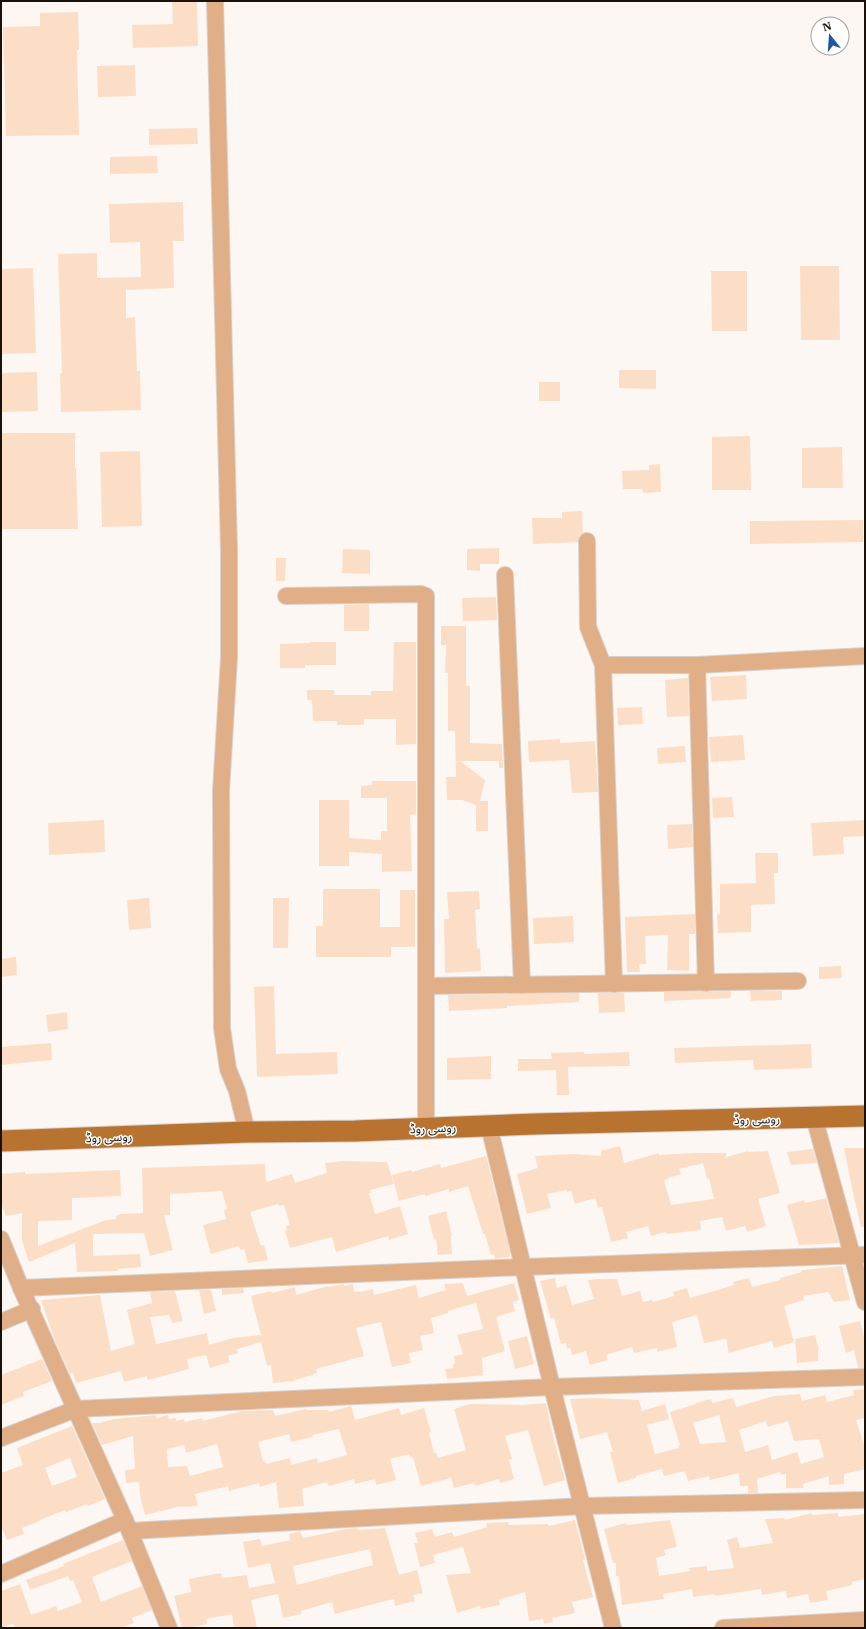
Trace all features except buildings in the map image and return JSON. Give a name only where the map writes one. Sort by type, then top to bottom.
[{"type":"main road","name":"روسی روڈ","points":[[1,1141],[247,1132],[355,1131],[865,1116]]},
{"type":"street","points":[[215,1],[228,550],[229,658],[221,791],[222,1028],[228,1069],[237,1092],[247,1132]]},
{"type":"street","points":[[587,541],[588,627],[603,666],[614,984]]},
{"type":"street","points":[[505,575],[522,985]]},
{"type":"street","points":[[286,596],[421,594],[426,596],[426,1128]]},
{"type":"street","points":[[603,666],[697,665],[865,656]]},
{"type":"street","points":[[697,665],[706,983]]},
{"type":"street","points":[[426,986],[798,981]]},
{"type":"street","points":[[814,1117],[859,1256],[865,1302]]},
{"type":"street","points":[[489,1126],[552,1387],[613,1628]]},
{"type":"street","points":[[2,1246],[32,1309],[128,1525],[169,1628]]},
{"type":"street","points":[[21,1288],[524,1267],[859,1256]]},
{"type":"street","points":[[1,1322],[32,1309]]},
{"type":"street","points":[[1,1438],[76,1410],[552,1387],[865,1377]]},
{"type":"street","points":[[1,1574],[128,1525],[583,1506],[865,1500]]},
{"type":"street","points":[[723,1628],[865,1620]]}]
